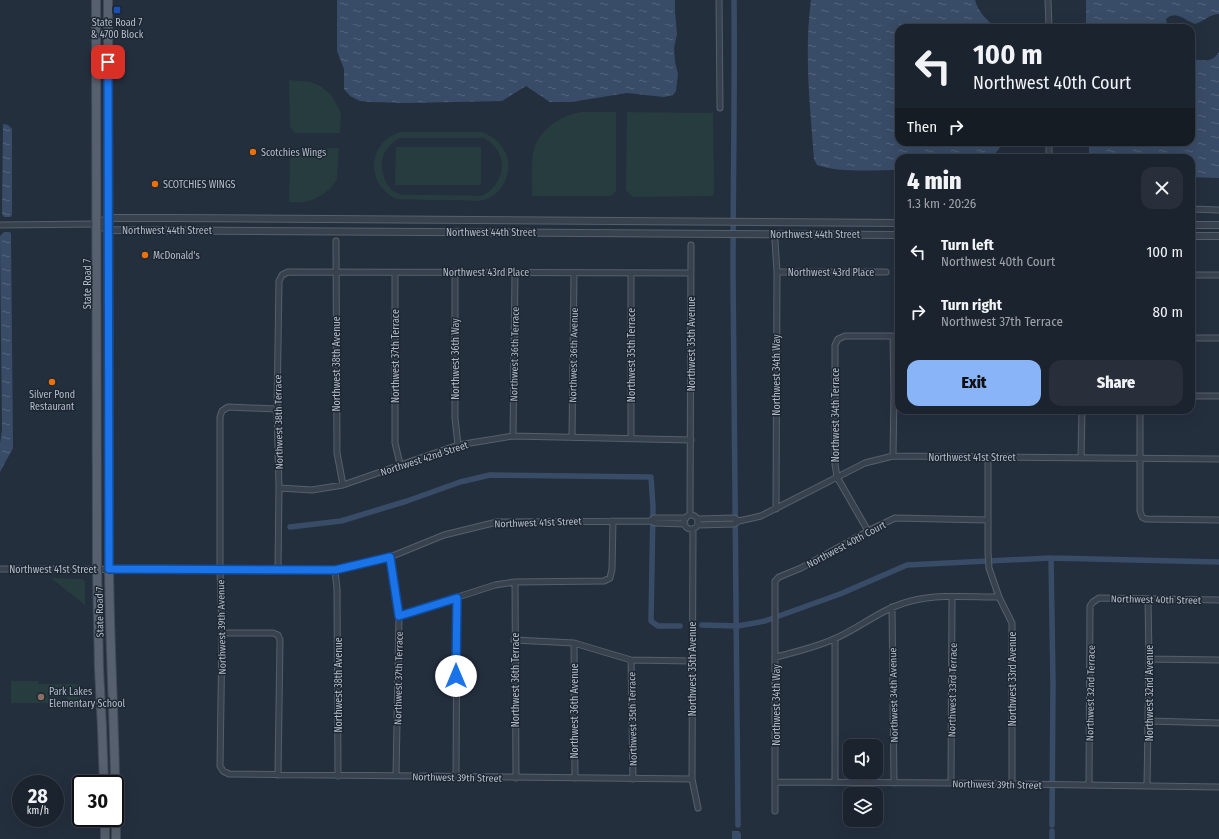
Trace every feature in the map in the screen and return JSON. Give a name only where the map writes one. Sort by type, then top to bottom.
[{"type":"main road","name":"State Road 7","points":[[96,0],[97,569],[99,669],[104,775]]},
{"type":"main road","name":"State Road 7","points":[[108,0],[109,569],[116,839]]},
{"type":"main road","points":[[97,348],[101,380],[108,393]]},
{"type":"main road","points":[[97,397],[101,401],[104,408],[108,430]]},
{"type":"main road","points":[[102,715],[108,727],[114,732]]},
{"type":"main road","points":[[105,827],[105,839]]},
{"type":"street","points":[[719,0],[720,108]]},
{"type":"street","points":[[1048,0],[1049,24]]},
{"type":"street","points":[[1195,209],[1219,210]]},
{"type":"street","name":"Northwest 44th Street","points":[[97,224],[108,218],[895,223]]},
{"type":"street","points":[[779,222],[779,234]]},
{"type":"street","name":"Northwest 44th Street","points":[[97,224],[108,230],[895,235]]},
{"type":"street","points":[[0,225],[97,224]]},
{"type":"street","points":[[1195,225],[1219,225]]},
{"type":"street","points":[[1195,236],[1219,236]]},
{"type":"street","name":"Northwest 38th Avenue","points":[[336,241],[336,453],[344,485]]},
{"type":"street","name":"Northwest 34th Way","points":[[775,241],[776,509]]},
{"type":"street","name":"Northwest 35th Avenue","points":[[687,519],[691,440],[691,245]]},
{"type":"street","name":"Northwest 43rd Place","points":[[282,275],[288,272],[690,273]]},
{"type":"street","name":"Northwest 37th Terrace","points":[[395,272],[395,443],[400,464]]},
{"type":"street","name":"Northwest 36th Way","points":[[455,272],[455,418],[458,445]]},
{"type":"street","name":"Northwest 43rd Place","points":[[776,272],[886,272]]},
{"type":"street","name":"Northwest 36th Terrace","points":[[513,436],[515,273]]},
{"type":"street","name":"Northwest 36th Avenue","points":[[572,437],[574,273]]},
{"type":"street","name":"Northwest 35th Terrace","points":[[631,273],[631,437]]},
{"type":"street","name":"Northwest 38th Terrace","points":[[278,570],[279,488],[277,409],[279,281],[282,275]]},
{"type":"street","points":[[1195,275],[1219,275]]},
{"type":"street","name":"Northwest 34th Terrace","points":[[868,531],[837,477],[835,464],[835,346],[838,339],[844,336],[895,336]]},
{"type":"street","points":[[1195,338],[1219,338]]},
{"type":"street","points":[[1195,396],[1219,396]]},
{"type":"street","name":"Northwest 39th Avenue","points":[[223,771],[220,766],[222,633],[220,569],[220,417],[222,411],[228,407],[277,409]]},
{"type":"street","points":[[893,456],[896,414]]},
{"type":"street","points":[[1081,457],[1082,414]]},
{"type":"street","points":[[1140,414],[1140,511],[1142,516],[1146,519],[1219,520]]},
{"type":"street","name":"Northwest 42nd Street","points":[[279,488],[312,490],[344,485],[400,464],[458,445],[513,436],[631,437],[691,440]]},
{"type":"street","name":"Northwest 41st Street","points":[[698,525],[734,518],[739,520],[761,516],[865,463],[893,456],[1219,459]]},
{"type":"street","name":"Northwest 33rd Avenue","points":[[988,457],[989,568],[999,597],[1012,623],[1012,785]]},
{"type":"street","points":[[695,516],[698,519],[698,525],[692,529],[688,528],[687,519],[695,516]]},
{"type":"street","name":"Northwest 40th Court","points":[[779,577],[801,568],[868,531],[895,518],[988,520]]},
{"type":"street","name":"Northwest 41st Street","points":[[0,569],[335,570],[390,557],[444,536],[498,522],[650,521],[655,523],[687,519]]},
{"type":"street","name":"Northwest 41st Street","points":[[698,519],[718,521]]},
{"type":"street","points":[[399,616],[495,585],[515,582],[604,581],[610,578],[612,569],[613,521]]},
{"type":"street","name":"Northwest 35th Avenue","points":[[692,529],[692,780],[698,808]]},
{"type":"street","name":"Northwest 37th Terrace","points":[[390,557],[399,616],[396,776]]},
{"type":"street","name":"Northwest 38th Avenue","points":[[335,570],[337,589],[338,776]]},
{"type":"street","name":"Northwest 34th Way","points":[[775,811],[775,581],[779,577]]},
{"type":"street","name":"Northwest 36th Terrace","points":[[515,582],[514,640],[516,778]]},
{"type":"street","points":[[776,657],[835,639],[892,607],[910,601],[932,598],[999,597]]},
{"type":"street","points":[[456,777],[457,598]]},
{"type":"street","name":"Northwest 33rd Terrace","points":[[951,783],[952,598]]},
{"type":"street","name":"Northwest 40th Street","points":[[1093,602],[1099,598],[1219,600]]},
{"type":"street","name":"Northwest 32nd Avenue","points":[[1147,786],[1149,721],[1148,599]]},
{"type":"street","name":"Northwest 32nd Terrace","points":[[1089,785],[1090,606],[1093,602]]},
{"type":"street","name":"Northwest 34th Avenue","points":[[892,607],[894,783]]},
{"type":"street","points":[[222,633],[273,633],[278,635],[280,640],[278,775]]},
{"type":"street","points":[[835,639],[835,782]]},
{"type":"street","points":[[514,640],[574,643],[632,660],[692,661]]},
{"type":"street","name":"Northwest 36th Avenue","points":[[574,643],[575,778]]},
{"type":"street","points":[[1149,659],[1219,660]]},
{"type":"street","name":"Northwest 35th Terrace","points":[[632,660],[633,779]]},
{"type":"street","points":[[1149,721],[1219,723]]},
{"type":"street","name":"Northwest 39th Street","points":[[223,771],[229,774],[278,775],[692,780]]},
{"type":"street","name":"Northwest 39th Street","points":[[775,782],[1219,787]]},
{"type":"green space","points":[[289,80],[311,82],[322,87],[332,96],[341,113],[340,133],[295,133],[290,127]]},
{"type":"green space","points":[[582,112],[616,112],[616,191],[611,196],[532,196],[533,153],[540,137],[558,120],[566,116]]},
{"type":"green space","points":[[627,112],[713,113],[714,195],[633,197],[626,190]]},
{"type":"green space","points":[[400,132],[482,132],[495,139],[502,146],[507,155],[508,173],[503,185],[494,195],[480,201],[397,199],[387,193],[379,184],[375,175],[374,164],[376,154],[381,145],[389,137]],"holes":[[[400,138],[484,138],[498,151],[502,167],[500,176],[496,183],[482,196],[401,195],[395,192],[386,182],[382,168],[383,156],[390,145]]]},
{"type":"green space","points":[[396,147],[481,147],[481,185],[395,185]]},
{"type":"green space","points":[[339,148],[337,177],[330,189],[317,198],[309,201],[289,202],[290,153],[295,149]]},
{"type":"green space","points":[[51,578],[83,579],[85,582],[85,605]]},
{"type":"green space","points":[[11,681],[38,681],[38,684],[81,684],[81,703],[67,703],[67,697],[57,697],[57,703],[11,703]]},
{"type":"water","points":[[337,0],[675,0],[677,34],[674,48],[678,74],[676,91],[673,95],[664,97],[627,93],[571,102],[550,102],[526,86],[502,101],[406,103],[360,101],[350,96],[344,89],[344,69],[337,51]]},
{"type":"water","points":[[811,0],[975,0],[981,12],[992,24],[895,24],[895,146],[1001,146],[995,154],[895,154],[895,170],[846,170],[826,168],[817,165],[814,159],[809,99],[809,20]]},
{"type":"water","points":[[1086,0],[1219,0],[1219,14],[1213,15],[1195,24],[1173,15],[1166,19],[1167,24],[1086,24]]},
{"type":"water","points":[[1219,52],[1219,178],[1195,177],[1195,154],[1089,154],[1089,146],[1195,146],[1195,59],[1210,60]]},
{"type":"water","points":[[3,124],[8,125],[12,129],[11,217],[4,217],[2,214]]},
{"type":"water","points":[[4,232],[10,232],[11,234],[13,448],[0,472],[0,444],[2,430],[0,236]]},
{"type":"water","points":[[732,831],[739,831],[741,834],[741,839],[732,839]]},
{"type":"waterway","points":[[734,0],[733,274],[738,825]]},
{"type":"waterway","points":[[290,527],[341,521],[407,501],[460,482],[490,475],[651,477],[653,507],[651,621],[658,626],[680,626]]},
{"type":"waterway","points":[[1051,558],[1219,562]]},
{"type":"waterway","points":[[702,625],[738,626],[765,621],[840,594],[907,565],[1051,558],[1053,683],[1052,825]]},
{"type":"waterway","points":[[1052,831],[1052,839]]},
{"type":"place","name":"State Road 7 & 4700 Block","points":[[117,10]]},
{"type":"place","name":"Scotchies Wings","points":[[253,152]]},
{"type":"place","name":"SCOTCHIES WINGS","points":[[155,184]]},
{"type":"place","name":"McDonald's","points":[[145,255]]},
{"type":"place","name":"Silver Pond Restaurant","points":[[52,382]]},
{"type":"place","name":"Park Lakes Elementary School","points":[[41,697]]},
{"type":"route","points":[[108,62],[109,569],[335,570],[390,557],[399,616],[457,598],[456,676]]}]
